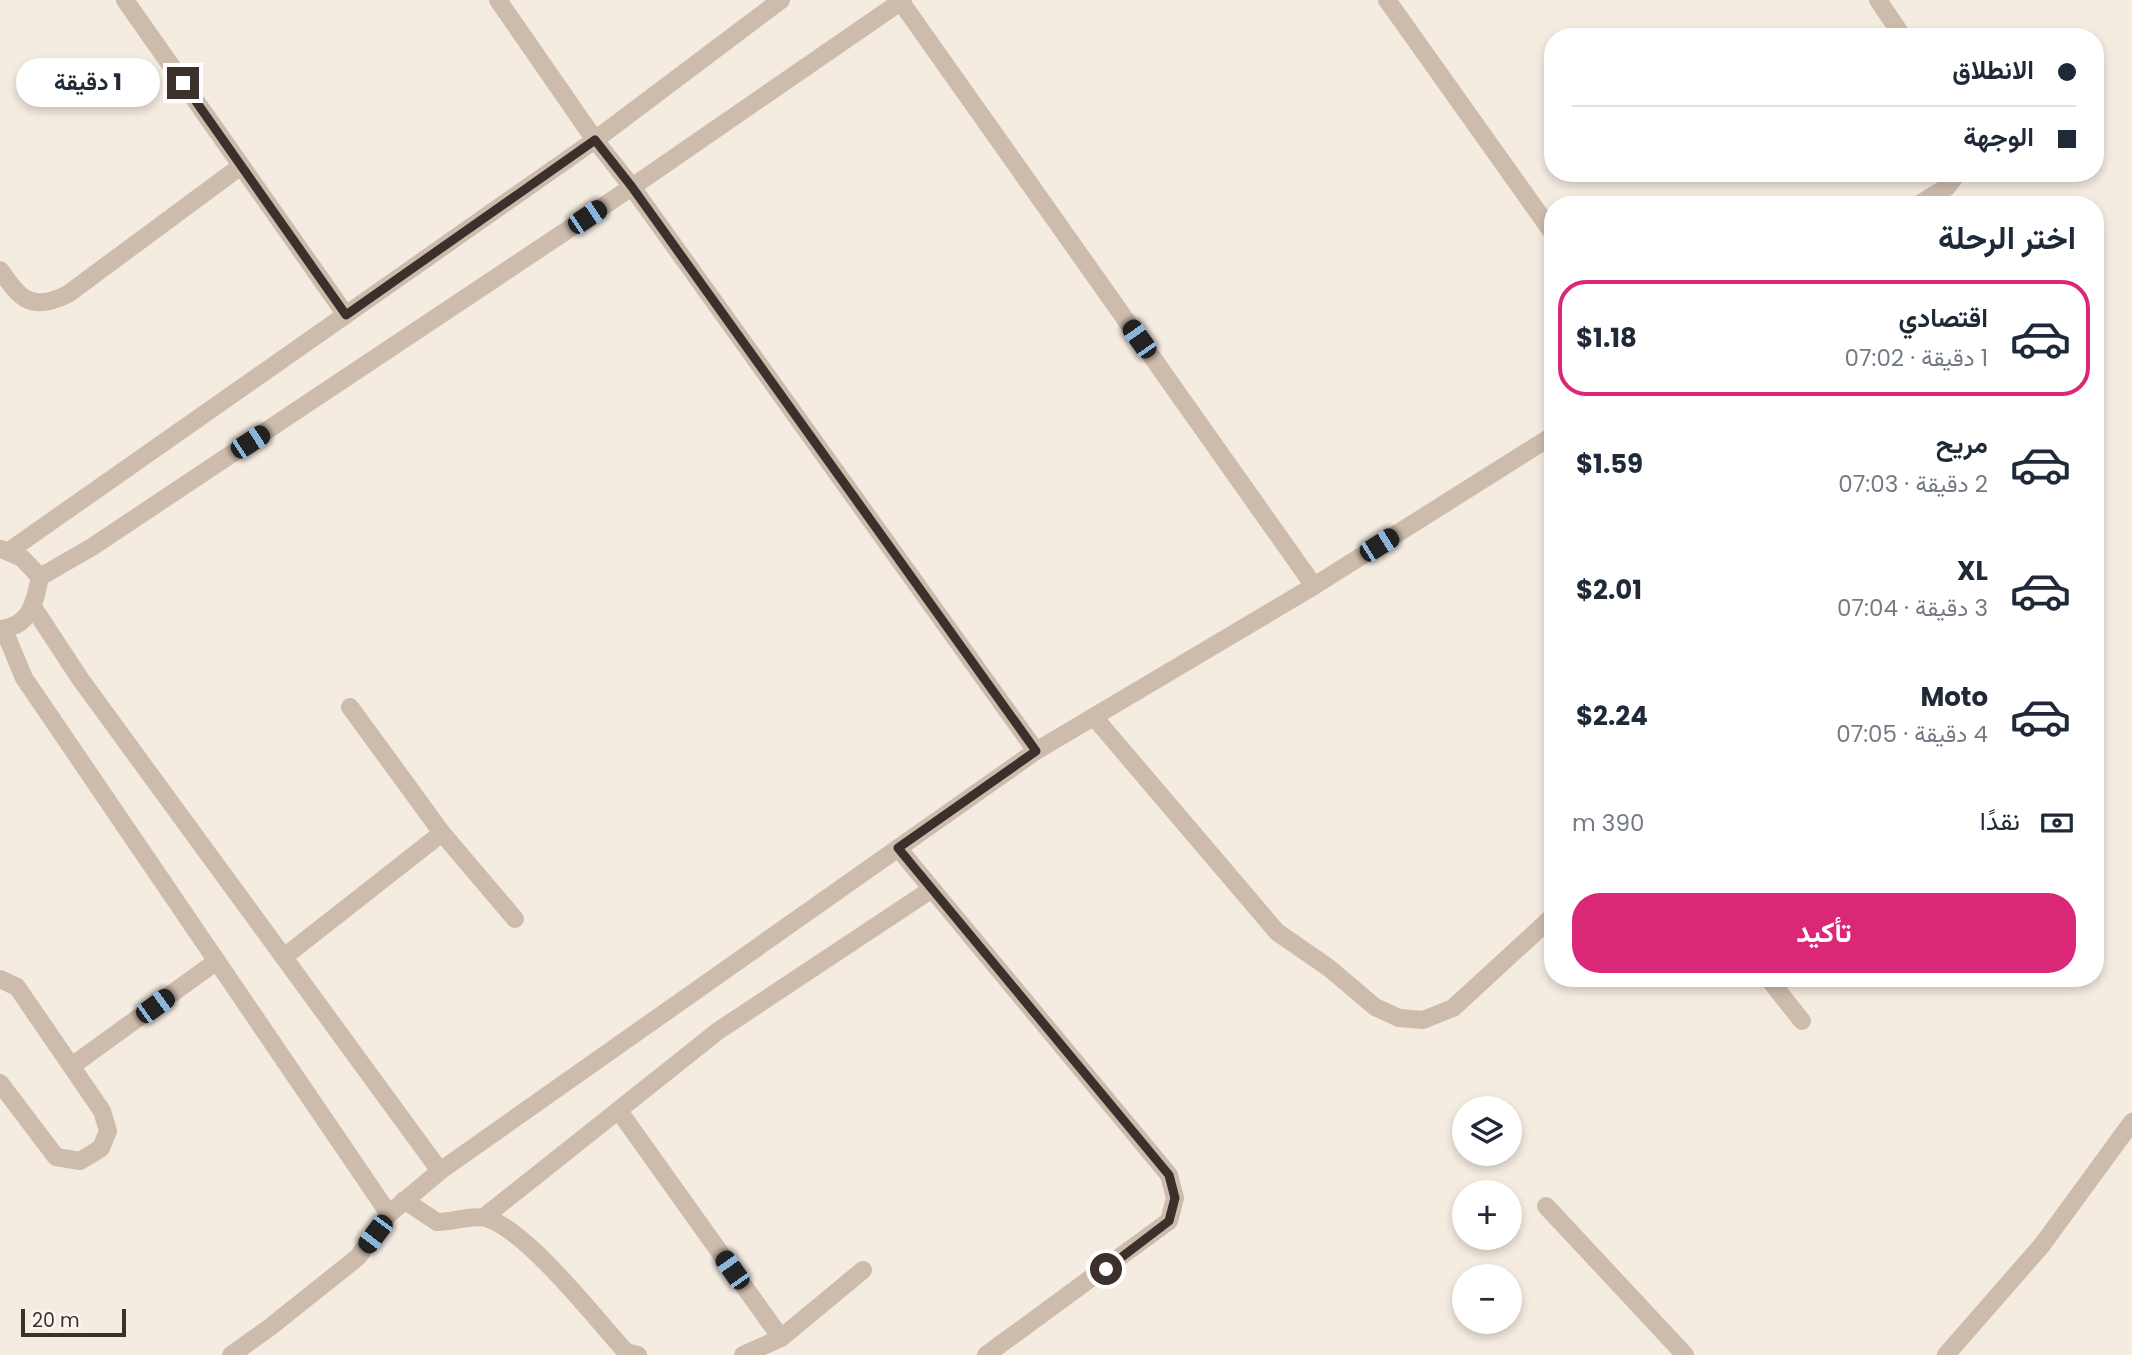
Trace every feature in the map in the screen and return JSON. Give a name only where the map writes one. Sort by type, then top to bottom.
[{"type":"street","points":[[125,0],[346,315]]},
{"type":"street","points":[[498,0],[595,140],[632,187],[1036,751]]},
{"type":"street","points":[[5,550],[595,140],[781,0]]},
{"type":"street","points":[[1387,0],[1544,221]]},
{"type":"street","points":[[1878,0],[1897,28]]},
{"type":"street","points":[[388,1214],[24,678],[2,630],[16,626],[26,618],[33,607],[40,577],[92,547],[632,187],[902,1],[1314,586]]},
{"type":"street","points":[[0,270],[22,298],[34,303],[51,303],[68,294],[241,166]]},
{"type":"street","points":[[1932,196],[1951,182]]},
{"type":"street","points":[[231,1355],[358,1257],[388,1214],[440,1171],[1036,751],[1314,586],[1544,441]]},
{"type":"street","points":[[5,550],[22,558],[40,577]]},
{"type":"street","points":[[33,607],[81,680],[440,1171]]},
{"type":"street","points":[[350,708],[442,833],[515,919]]},
{"type":"street","points":[[1094,717],[1277,932],[1329,968],[1375,1007],[1399,1018],[1423,1020],[1453,1008],[1544,924]]},
{"type":"street","points":[[284,957],[442,833]]},
{"type":"street","points":[[898,848],[1169,1175],[1175,1198],[1169,1221],[986,1355]]},
{"type":"street","points":[[484,1217],[718,1031],[932,889]]},
{"type":"street","points":[[73,1065],[217,961]]},
{"type":"street","points":[[0,979],[17,987],[103,1111],[108,1131],[101,1148],[80,1161],[56,1157],[0,1083]]},
{"type":"street","points":[[1775,987],[1801,1021]]},
{"type":"street","points":[[619,1111],[781,1338]]},
{"type":"street","points":[[1946,1355],[2042,1245],[2132,1122]]},
{"type":"street","points":[[404,1200],[437,1222],[484,1217],[510,1229],[530,1246],[626,1352],[638,1355]]},
{"type":"street","points":[[1546,1206],[1685,1355]]},
{"type":"street","points":[[743,1355],[781,1338],[863,1270]]},
{"type":"route","points":[[183,83],[346,315],[595,140],[632,187],[1036,751],[898,848],[1169,1175],[1175,1198],[1169,1221],[1106,1269]]}]
